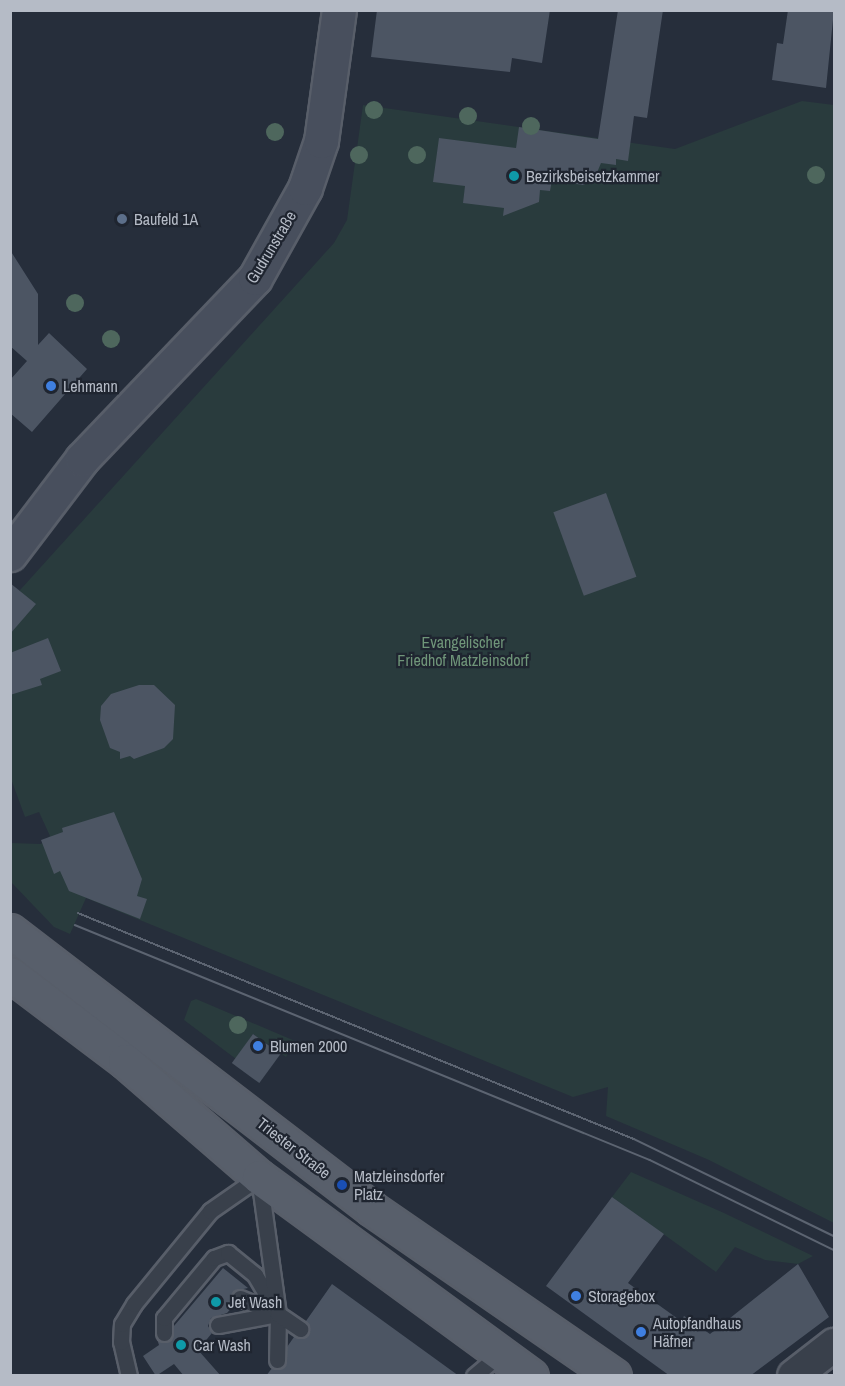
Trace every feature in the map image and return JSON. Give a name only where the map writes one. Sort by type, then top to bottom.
[{"type":"main road","name":"Gudrunstraße","points":[[10,519],[82,459],[255,278],[305,188],[321,141],[339,10]]},
{"type":"main road","name":"Gudrunstraße","points":[[10,554],[82,459]]},
{"type":"main road","name":"Triester Straße","points":[[10,932],[84,985],[372,1209],[614,1376]]},
{"type":"main road","points":[[10,944],[84,985]]},
{"type":"main road","points":[[10,974],[125,1061],[259,1177],[531,1376]]},
{"type":"street","points":[[794,1376],[834,1345]]},
{"type":"lane","points":[[129,1376],[120,1342],[122,1324],[134,1304],[210,1211],[259,1177],[279,1314],[277,1360]]},
{"type":"lane","points":[[164,1333],[164,1318],[192,1296],[209,1275],[214,1258],[228,1253],[255,1275],[279,1314]]},
{"type":"lane","points":[[240,1298],[279,1314],[300,1329]]},
{"type":"lane","points":[[223,1319],[279,1314]]},
{"type":"lane","points":[[474,1376],[500,1354]]},
{"type":"green space","name":"Evangelischer Friedhof Matzleinsdorf","points":[[802,101],[834,105],[834,1223],[709,1160],[606,1116],[608,1087],[573,1097],[86,898],[70,934],[54,927],[11,882],[11,843],[41,844],[50,836],[39,812],[25,817],[11,779],[11,600],[334,243],[347,220],[363,105],[675,149]]},
{"type":"green space","points":[[196,999],[295,1041],[286,1057],[253,1034],[236,1059],[184,1020],[191,1001]]},
{"type":"green space","points":[[631,1172],[813,1256],[798,1264],[765,1260],[735,1247],[716,1272],[612,1197]]},
{"type":"building","points":[[377,10],[550,10],[542,63],[512,58],[510,72],[371,57]]},
{"type":"building","name":"Bezirksbeisetzkammer","points":[[618,10],[663,10],[647,118],[634,116],[628,161],[616,159],[616,165],[601,163],[594,180],[583,185],[552,180],[550,191],[540,190],[539,202],[503,216],[504,208],[463,203],[465,186],[433,182],[439,138],[516,148],[519,127],[598,139]]},
{"type":"building","points":[[788,10],[834,10],[826,88],[772,80],[777,43],[783,44]]},
{"type":"building","points":[[10,250],[38,294],[38,345],[49,333],[87,369],[32,432],[10,413],[10,380],[27,361],[10,346]]},
{"type":"building","points":[[606,493],[636,577],[584,596],[553,512]]},
{"type":"building","points":[[10,583],[36,604],[10,634]]},
{"type":"building","points":[[48,638],[61,671],[40,679],[42,685],[10,695],[10,653]]},
{"type":"building","points":[[139,685],[154,685],[175,705],[173,739],[164,748],[134,759],[130,756],[120,759],[120,752],[110,748],[100,720],[101,706],[111,694]]},
{"type":"building","points":[[114,812],[142,879],[137,896],[147,899],[140,919],[69,891],[60,871],[54,874],[41,840],[63,832],[62,828]]},
{"type":"building","name":"Blumen 2000","points":[[253,1034],[281,1054],[259,1083],[232,1063]]},
{"type":"building","points":[[612,1197],[664,1234],[628,1283],[681,1321],[684,1316],[710,1334],[798,1264],[829,1317],[750,1376],[670,1376],[546,1286]]},
{"type":"building","points":[[223,1268],[248,1288],[234,1291],[230,1299],[234,1305],[227,1313],[211,1318],[208,1326],[212,1333],[198,1350],[221,1376],[184,1376],[174,1364],[156,1376],[143,1356],[159,1345],[157,1339],[165,1343],[172,1338],[174,1326]]},
{"type":"building","points":[[332,1284],[459,1376],[266,1376],[272,1368],[285,1366],[287,1347],[294,1337],[308,1335],[306,1321]]},
{"type":"tram line","points":[[78,913],[634,1139],[834,1236]]},
{"type":"tram line","points":[[75,925],[650,1160],[834,1250]]},
{"type":"place","name":"Bezirksbeisetzkammer","points":[[514,176]]},
{"type":"place","name":"Baufeld 1A","points":[[122,219]]},
{"type":"place","name":"Lehmann","points":[[51,386]]},
{"type":"place","name":"Blumen 2000","points":[[258,1046]]},
{"type":"place","name":"Matzleinsdorfer Platz","points":[[342,1185]]},
{"type":"place","name":"Storagebox","points":[[576,1296]]},
{"type":"place","name":"Jet Wash","points":[[216,1302]]},
{"type":"place","name":"Autopfandhaus Häfner","points":[[641,1332]]},
{"type":"place","name":"Car Wash","points":[[181,1345]]}]
